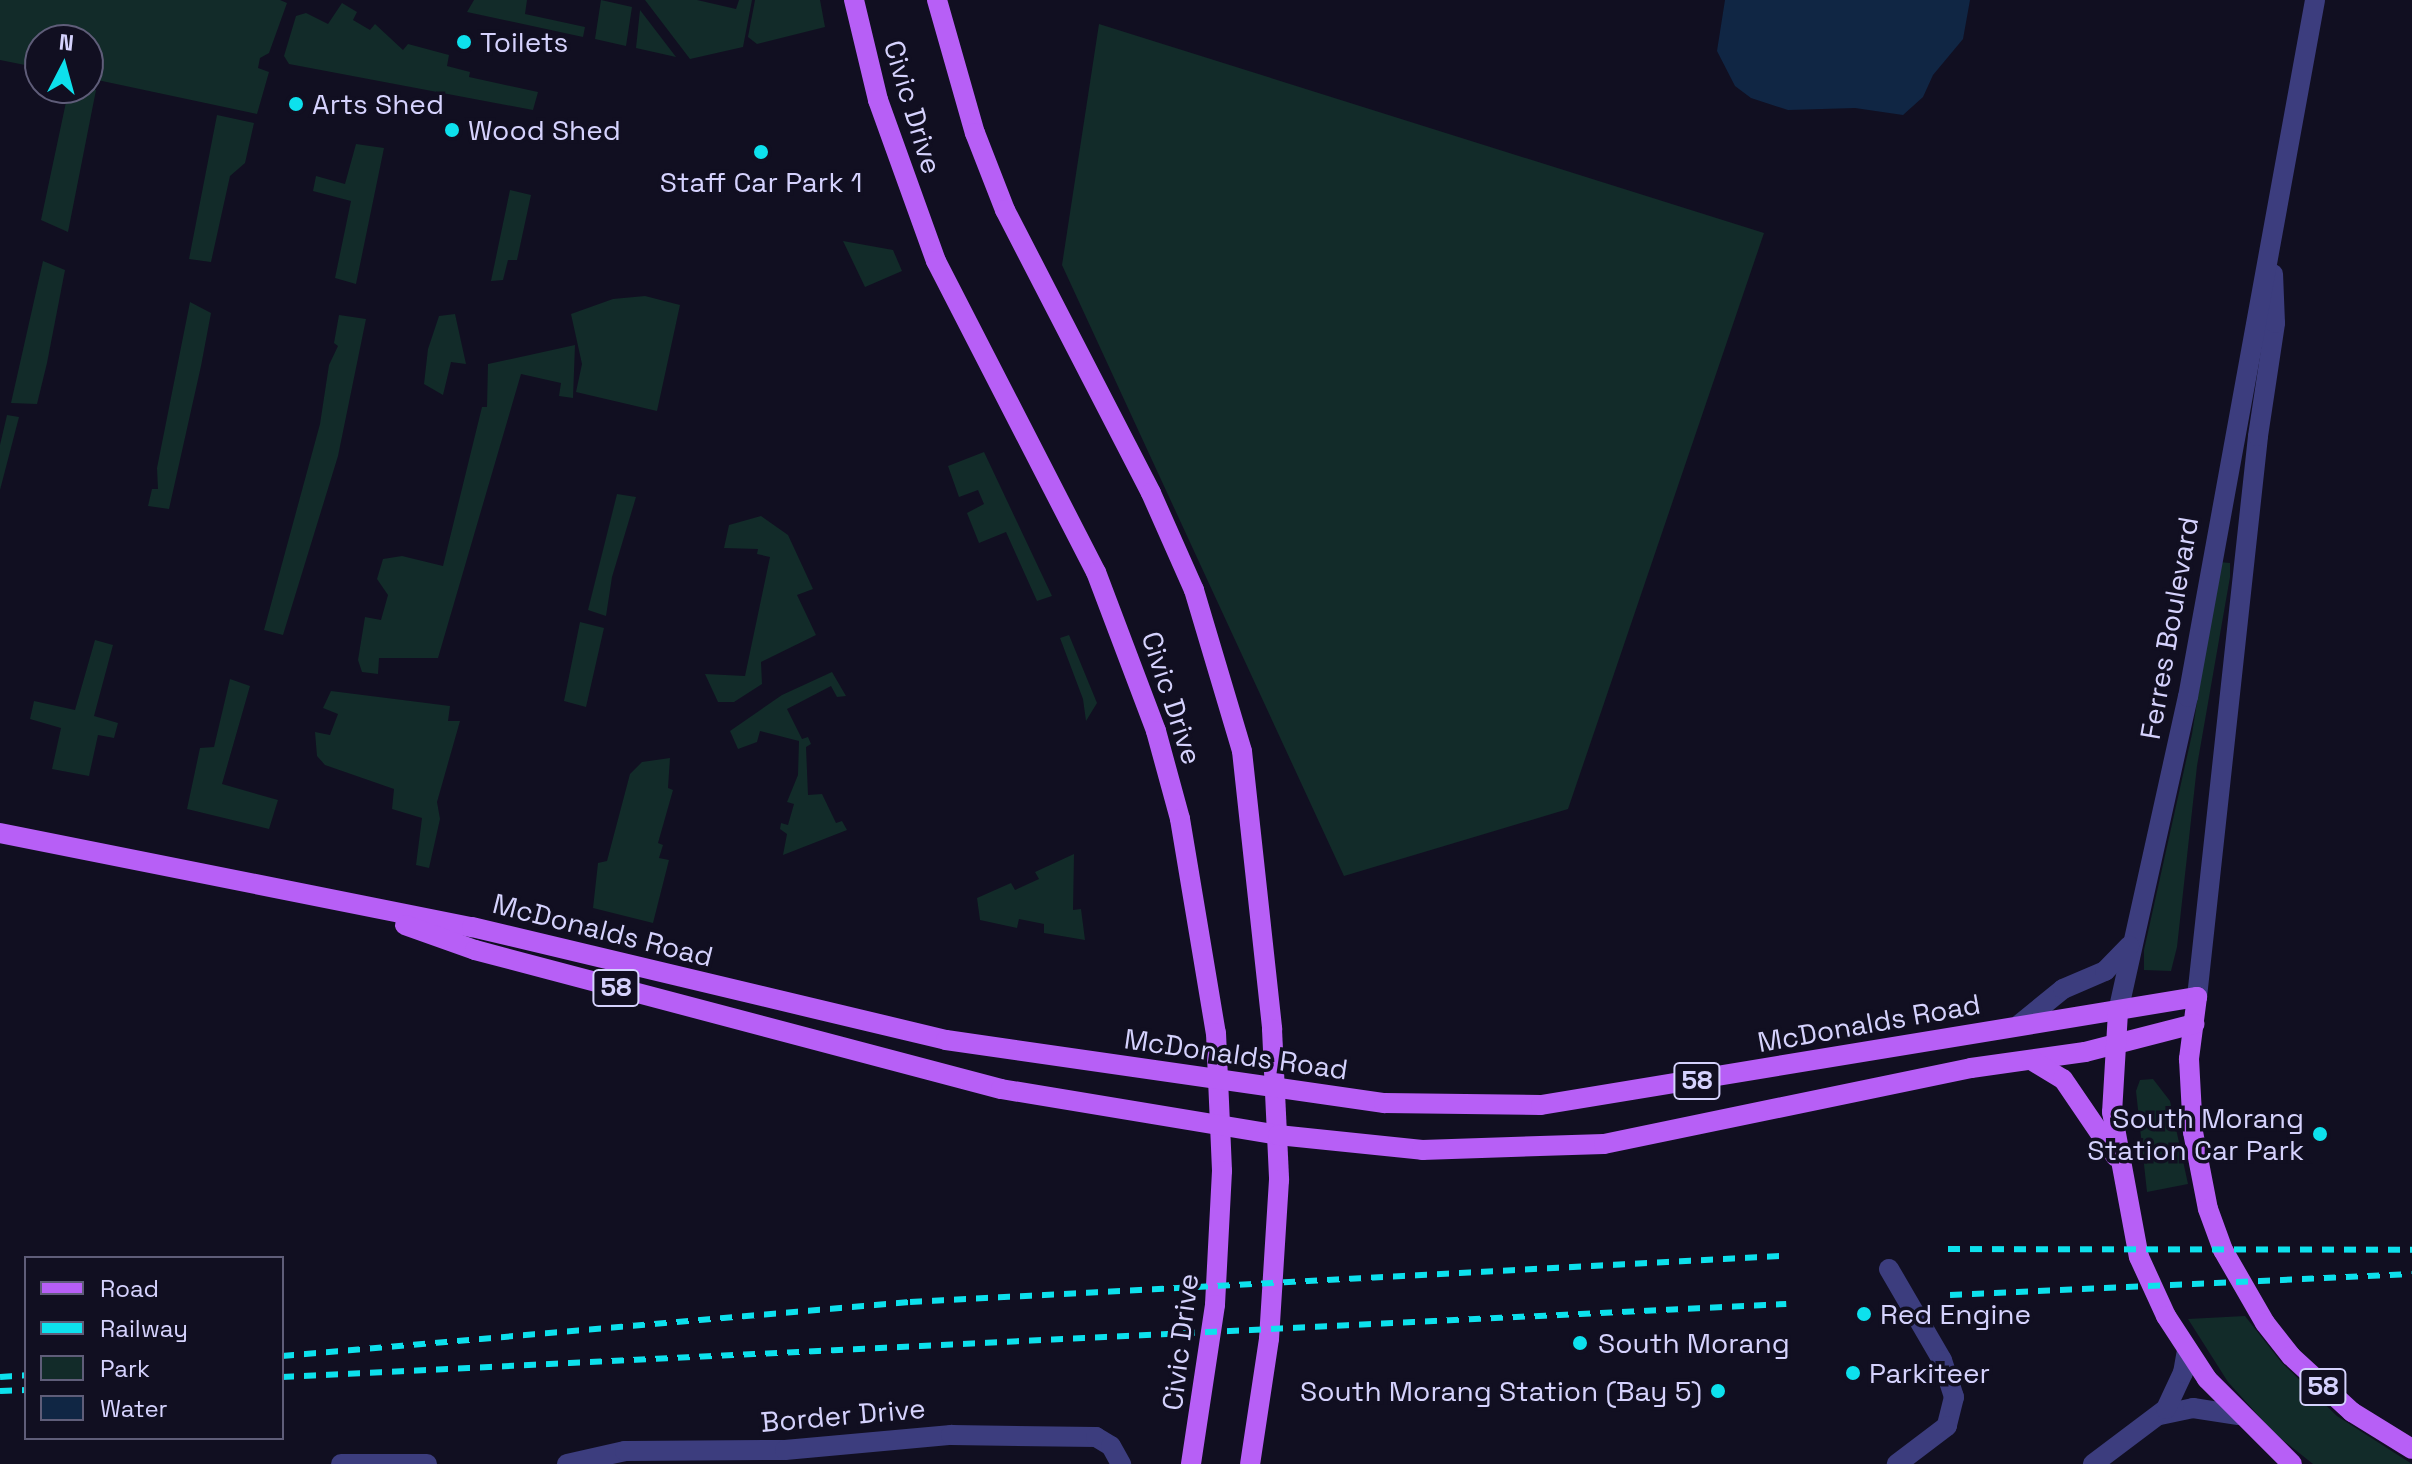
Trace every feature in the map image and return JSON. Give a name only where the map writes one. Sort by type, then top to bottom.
[{"type":"main road","name":"Civic Drive","points":[[854,0],[878,100],[936,261],[1096,572],[1156,731],[1193,876],[1219,1081],[1221,1126],[1218,1256],[1207,1369],[1191,1464]]},
{"type":"main road","name":"Civic Drive","points":[[937,0],[975,133],[1005,210],[1170,532],[1215,650],[1251,809],[1278,1135],[1276,1254],[1265,1371],[1250,1464]]},
{"type":"main road","name":"McDonalds Road","points":[[0,818],[81,847]]},
{"type":"main road","name":"McDonalds Road","points":[[0,833],[81,847],[355,908],[472,927],[946,1040],[1276,1090],[1424,1105],[1541,1105],[2197,997]]},
{"type":"main road","name":"McDonalds Road","points":[[355,908],[475,950],[945,1076],[1039,1097],[1278,1135],[1422,1150],[1580,1147],[2113,1045],[2194,1024]]},
{"type":"main road","name":"58","points":[[2197,997],[2193,1132],[2211,1219],[2254,1305],[2322,1386],[2412,1449]]},
{"type":"main road","points":[[2118,1012],[2113,1045],[2112,1112],[2127,1212],[2139,1257],[2166,1316],[2187,1351],[2238,1415],[2292,1464]]},
{"type":"main road","points":[[2030,1060],[2063,1079],[2118,1160]]},
{"type":"street","name":"Ferres Boulevard","points":[[2118,1012],[2188,697],[2250,335],[2272,254],[2315,0]]},
{"type":"street","name":"Ferres Boulevard","points":[[2197,997],[2256,450],[2275,323],[2272,254]]},
{"type":"street","points":[[2020,1024],[2063,989],[2105,971],[2131,943]]},
{"type":"street","points":[[1889,1269],[1942,1360],[1954,1397],[1947,1426],[1897,1464]]},
{"type":"street","points":[[2098,1463],[2160,1415],[2177,1388],[2187,1351]]},
{"type":"street","points":[[2160,1415],[2193,1408],[2238,1415]]},
{"type":"street","name":"Border Drive","points":[[567,1464],[641,1450],[785,1457],[912,1436],[1085,1435],[1104,1440],[1119,1460]]},
{"type":"street","points":[[341,1464],[427,1464]]},
{"type":"green space","points":[[0,0],[280,0],[287,3],[269,53],[260,58],[258,68],[269,72],[257,114],[104,81],[104,24],[24,24],[24,65],[0,60]]},
{"type":"green space","points":[[474,0],[527,0],[525,14],[585,27],[583,37],[467,12]]},
{"type":"green space","points":[[601,0],[632,7],[626,46],[595,39]]},
{"type":"green space","points":[[645,0],[697,0],[736,9],[739,0],[752,0],[743,47],[690,59]]},
{"type":"green space","points":[[755,0],[820,0],[825,27],[757,44],[748,37]]},
{"type":"green space","points":[[342,3],[357,12],[353,20],[370,30],[375,24],[403,50],[408,44],[449,55],[447,66],[470,72],[469,77],[538,92],[533,110],[289,64],[284,56],[296,16],[306,13],[328,24]]},
{"type":"green space","points":[[640,10],[676,57],[636,48]]},
{"type":"green space","points":[[1099,24],[1764,233],[1568,809],[1344,876],[1062,265]]},
{"type":"green space","points":[[66,104],[93,104],[68,232],[41,220]]},
{"type":"green space","points":[[217,115],[254,123],[245,163],[230,176],[211,262],[189,259]]},
{"type":"green space","points":[[356,144],[384,148],[356,284],[335,278],[351,201],[313,191],[316,176],[345,184]]},
{"type":"green space","points":[[510,190],[531,195],[517,260],[508,260],[503,280],[491,281]]},
{"type":"green space","points":[[843,241],[893,250],[902,271],[865,287]]},
{"type":"green space","points":[[43,261],[65,270],[47,363],[37,404],[11,403]]},
{"type":"green space","points":[[645,296],[680,305],[657,411],[576,392],[582,364],[571,314],[613,299]]},
{"type":"green space","points":[[190,302],[211,313],[201,366],[169,509],[148,506],[152,489],[158,489],[157,468]]},
{"type":"green space","points":[[455,314],[466,364],[451,362],[443,395],[424,384],[428,349],[439,316]]},
{"type":"green space","points":[[339,315],[366,319],[338,456],[283,635],[264,630],[320,424],[329,365],[338,346],[334,343]]},
{"type":"green space","points":[[575,345],[573,398],[559,396],[561,383],[521,374],[438,658],[379,658],[378,674],[362,672],[358,660],[365,617],[381,620],[388,595],[377,579],[383,559],[402,556],[443,566],[482,407],[487,407],[488,364]]},
{"type":"green space","points":[[7,415],[19,417],[0,490],[0,445]]},
{"type":"green space","points":[[984,452],[1052,596],[1037,601],[1006,532],[979,543],[967,513],[984,504],[978,490],[959,497],[948,466]]},
{"type":"green space","points":[[617,494],[636,497],[612,577],[606,616],[588,610]]},
{"type":"green space","points":[[761,516],[788,535],[813,589],[797,595],[816,635],[761,662],[762,684],[734,702],[718,702],[705,674],[745,676],[770,557],[757,554],[758,549],[724,548],[729,525]]},
{"type":"green space","points":[[2219,562],[2230,563],[2230,577],[2197,766],[2177,947],[2171,971],[2144,970],[2144,950],[2192,734]]},
{"type":"green space","points":[[580,622],[604,628],[586,707],[564,701]]},
{"type":"green space","points":[[1069,635],[1097,703],[1086,721],[1083,699],[1060,638]]},
{"type":"green space","points":[[95,640],[113,645],[94,716],[118,723],[114,738],[98,735],[89,776],[52,769],[61,728],[30,719],[34,701],[75,710]]},
{"type":"green space","points":[[832,672],[846,696],[837,697],[831,686],[787,709],[802,739],[808,737],[811,744],[806,747],[808,795],[822,794],[836,823],[842,821],[847,830],[783,855],[787,834],[780,829],[781,823],[788,825],[794,804],[787,802],[798,775],[799,741],[760,731],[757,742],[738,749],[730,731],[782,695]]},
{"type":"green space","points":[[230,679],[250,686],[222,784],[278,800],[269,829],[187,809],[200,748],[214,747]]},
{"type":"green space","points":[[331,691],[450,706],[448,721],[460,721],[437,802],[440,819],[429,868],[416,865],[422,818],[392,809],[394,789],[325,765],[317,756],[315,732],[330,735],[338,714],[323,708]]},
{"type":"green space","points":[[670,758],[668,788],[673,790],[658,843],[663,845],[659,858],[669,860],[653,923],[593,908],[598,863],[607,861],[630,774],[642,762]]},
{"type":"green space","points":[[1074,854],[1073,910],[1081,909],[1085,940],[1044,933],[1044,924],[1019,919],[1017,928],[980,920],[977,898],[1011,883],[1015,890],[1039,879],[1035,872]]},
{"type":"green space","points":[[2153,1079],[2170,1101],[2188,1184],[2147,1192],[2136,1091],[2140,1080]]},
{"type":"green space","points":[[2245,1316],[2282,1363],[2337,1416],[2412,1464],[2313,1464],[2274,1433],[2228,1382],[2188,1319]]},
{"type":"water","points":[[1725,0],[1970,0],[1963,39],[1933,75],[1923,97],[1903,115],[1855,108],[1788,110],[1751,98],[1735,86],[1717,51]]},
{"type":"railway","points":[[1948,1249],[2412,1250]]},
{"type":"railway","points":[[284,1356],[910,1302],[1783,1256]]},
{"type":"railway","points":[[1950,1295],[2412,1274]]},
{"type":"railway","points":[[284,1377],[1786,1304]]},
{"type":"railway","points":[[0,1377],[24,1375]]},
{"type":"railway","points":[[0,1391],[24,1390]]},
{"type":"place","name":"Toilets","points":[[464,42]]},
{"type":"place","name":"Arts Shed","points":[[296,104]]},
{"type":"place","name":"Wood Shed","points":[[452,130]]},
{"type":"place","name":"Staff Car Park 1","points":[[761,152]]},
{"type":"place","name":"South Morang Station Car Park","points":[[2320,1134]]},
{"type":"place","name":"Red Engine","points":[[1864,1314]]},
{"type":"place","name":"South Morang","points":[[1580,1343]]},
{"type":"place","name":"Parkiteer","points":[[1853,1373]]},
{"type":"place","name":"South Morang Station (Bay 5)","points":[[1718,1391]]}]
